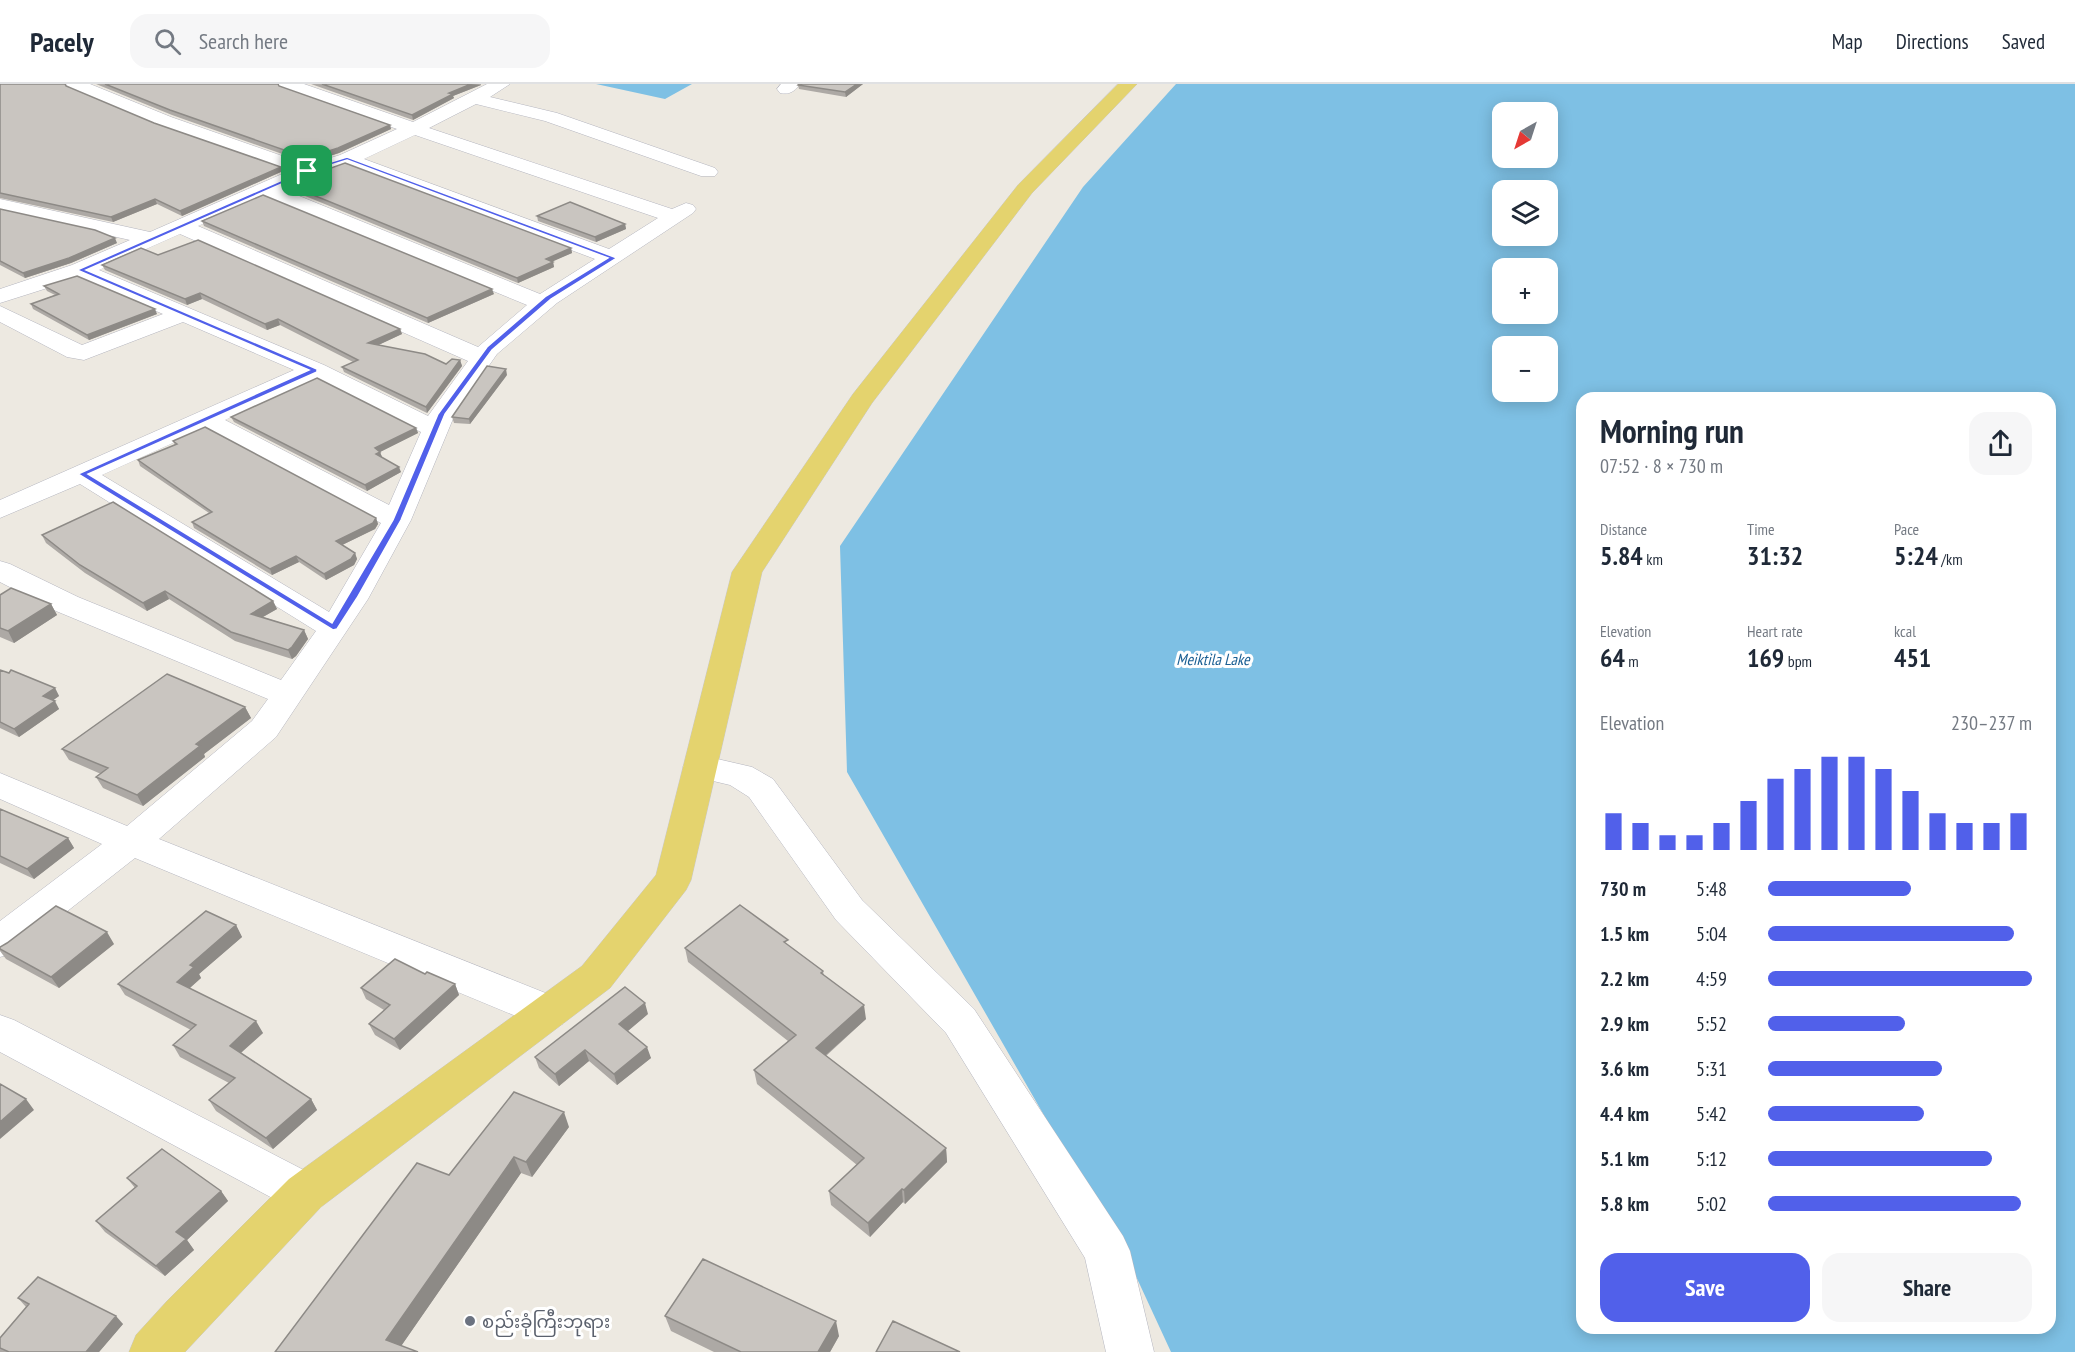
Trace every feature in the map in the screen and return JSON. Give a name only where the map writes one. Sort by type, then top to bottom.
[{"type":"main road","points":[[153,1352],[183,1317],[305,1193],[596,977],[673,880],[747,572],[862,399],[1025,189],[1128,84]]},
{"type":"street","points":[[75,84],[164,121],[307,171]]},
{"type":"street","points":[[0,942],[131,842],[264,729],[353,598],[397,520],[442,414],[489,349],[542,303],[680,212],[413,129],[287,84]]},
{"type":"street","points":[[0,296],[80,270],[307,171],[347,159],[413,129],[501,84]]},
{"type":"street","points":[[474,98],[551,117],[708,172]]},
{"type":"street","points":[[347,159],[613,258]]},
{"type":"street","points":[[266,190],[542,303]]},
{"type":"street","points":[[0,205],[153,239]]},
{"type":"street","points":[[182,227],[482,358]]},
{"type":"street","points":[[80,270],[315,370],[435,429]]},
{"type":"street","points":[[0,313],[76,352],[84,353],[184,314]]},
{"type":"street","points":[[0,510],[315,370]]},
{"type":"street","points":[[204,419],[397,520]]},
{"type":"street","points":[[82,474],[333,627]]},
{"type":"street","points":[[0,570],[67,604],[287,695]]},
{"type":"street","points":[[700,767],[740,775],[761,788],[849,910],[960,1021],[1107,1251],[1130,1352]]},
{"type":"street","points":[[0,785],[131,842],[549,1012]]},
{"type":"street","points":[[0,1032],[305,1193]]},
{"type":"water","points":[[596,84],[692,84],[665,99]]},
{"type":"water","name":"Meiktila Lake","points":[[1176,84],[2075,84],[2075,1352],[1171,1352],[1134,1272],[847,772],[840,546],[1083,187]]},
{"type":"building","points":[[0,84],[65,84],[154,123],[281,167],[180,211],[155,199],[111,217],[0,193]]},
{"type":"building","points":[[105,84],[278,84],[390,125],[338,148],[307,158],[170,110]]},
{"type":"building","points":[[322,84],[471,84],[449,93],[453,94],[412,115]]},
{"type":"building","points":[[799,84],[857,84],[845,92]]},
{"type":"building","points":[[345,163],[571,248],[546,259],[553,262],[517,278],[286,184]]},
{"type":"building","points":[[263,195],[492,289],[427,318],[202,221]]},
{"type":"building","points":[[570,202],[625,224],[595,237],[537,216]]},
{"type":"building","points":[[0,209],[95,230],[115,238],[69,258],[23,273],[0,261]]},
{"type":"building","points":[[198,240],[400,329],[368,343],[425,354],[446,364],[452,359],[460,360],[426,407],[342,367],[358,360],[278,319],[265,324],[200,293],[185,299],[102,265],[141,248],[158,255]]},
{"type":"building","points":[[77,276],[155,309],[87,335],[31,304],[59,294],[44,286]]},
{"type":"building","points":[[487,366],[506,369],[469,419],[452,417]]},
{"type":"building","points":[[317,378],[416,428],[375,448],[380,452],[376,454],[399,467],[365,485],[231,417]]},
{"type":"building","points":[[205,427],[376,518],[373,523],[336,541],[355,553],[351,559],[324,574],[296,556],[270,569],[192,522],[212,512],[138,460],[177,444],[173,441]]},
{"type":"building","points":[[113,502],[273,601],[251,614],[304,630],[292,647],[288,650],[231,632],[165,591],[143,603],[80,565],[42,535]]},
{"type":"building","points":[[11,588],[51,604],[8,631],[0,628],[0,595]]},
{"type":"building","points":[[0,670],[9,673],[11,670],[55,688],[43,696],[55,701],[14,729],[0,722]]},
{"type":"building","points":[[167,674],[245,707],[196,744],[200,746],[137,795],[96,777],[108,768],[62,749]]},
{"type":"building","points":[[0,809],[68,838],[27,869],[0,856]]},
{"type":"building","points":[[740,905],[788,940],[784,942],[864,1005],[816,1048],[946,1148],[868,1223],[829,1191],[864,1158],[754,1070],[796,1035],[685,948]]},
{"type":"building","points":[[56,906],[107,932],[51,977],[0,947]]},
{"type":"building","points":[[206,911],[236,925],[190,965],[194,967],[177,982],[256,1021],[230,1046],[311,1099],[266,1138],[209,1100],[235,1078],[173,1045],[196,1025],[118,984]]},
{"type":"building","points":[[395,959],[425,974],[427,972],[455,984],[394,1039],[369,1024],[390,1005],[361,988]]},
{"type":"building","points":[[625,987],[645,1003],[619,1024],[647,1047],[614,1074],[585,1050],[555,1074],[535,1057]]},
{"type":"building","points":[[0,1084],[26,1099],[0,1122]]},
{"type":"building","points":[[514,1092],[564,1112],[526,1162],[514,1157],[386,1340],[418,1352],[275,1352],[417,1163],[449,1175]]},
{"type":"building","points":[[162,1149],[221,1191],[176,1232],[186,1239],[156,1266],[96,1221],[137,1186],[127,1178]]},
{"type":"building","points":[[703,1259],[836,1321],[818,1352],[741,1352],[665,1316]]},
{"type":"building","points":[[38,1277],[116,1316],[86,1352],[9,1352],[0,1348],[0,1338],[29,1304],[18,1298]]},
{"type":"building","points":[[893,1321],[960,1352],[876,1352]]},
{"type":"place","name":"စည်းခုံကြီးဘုရား","points":[[470,1321]]},
{"type":"route","points":[[347,159],[613,258],[549,298],[489,349],[442,414],[397,520],[353,598],[333,627],[82,474],[315,370],[80,270],[307,171],[347,159]]}]
